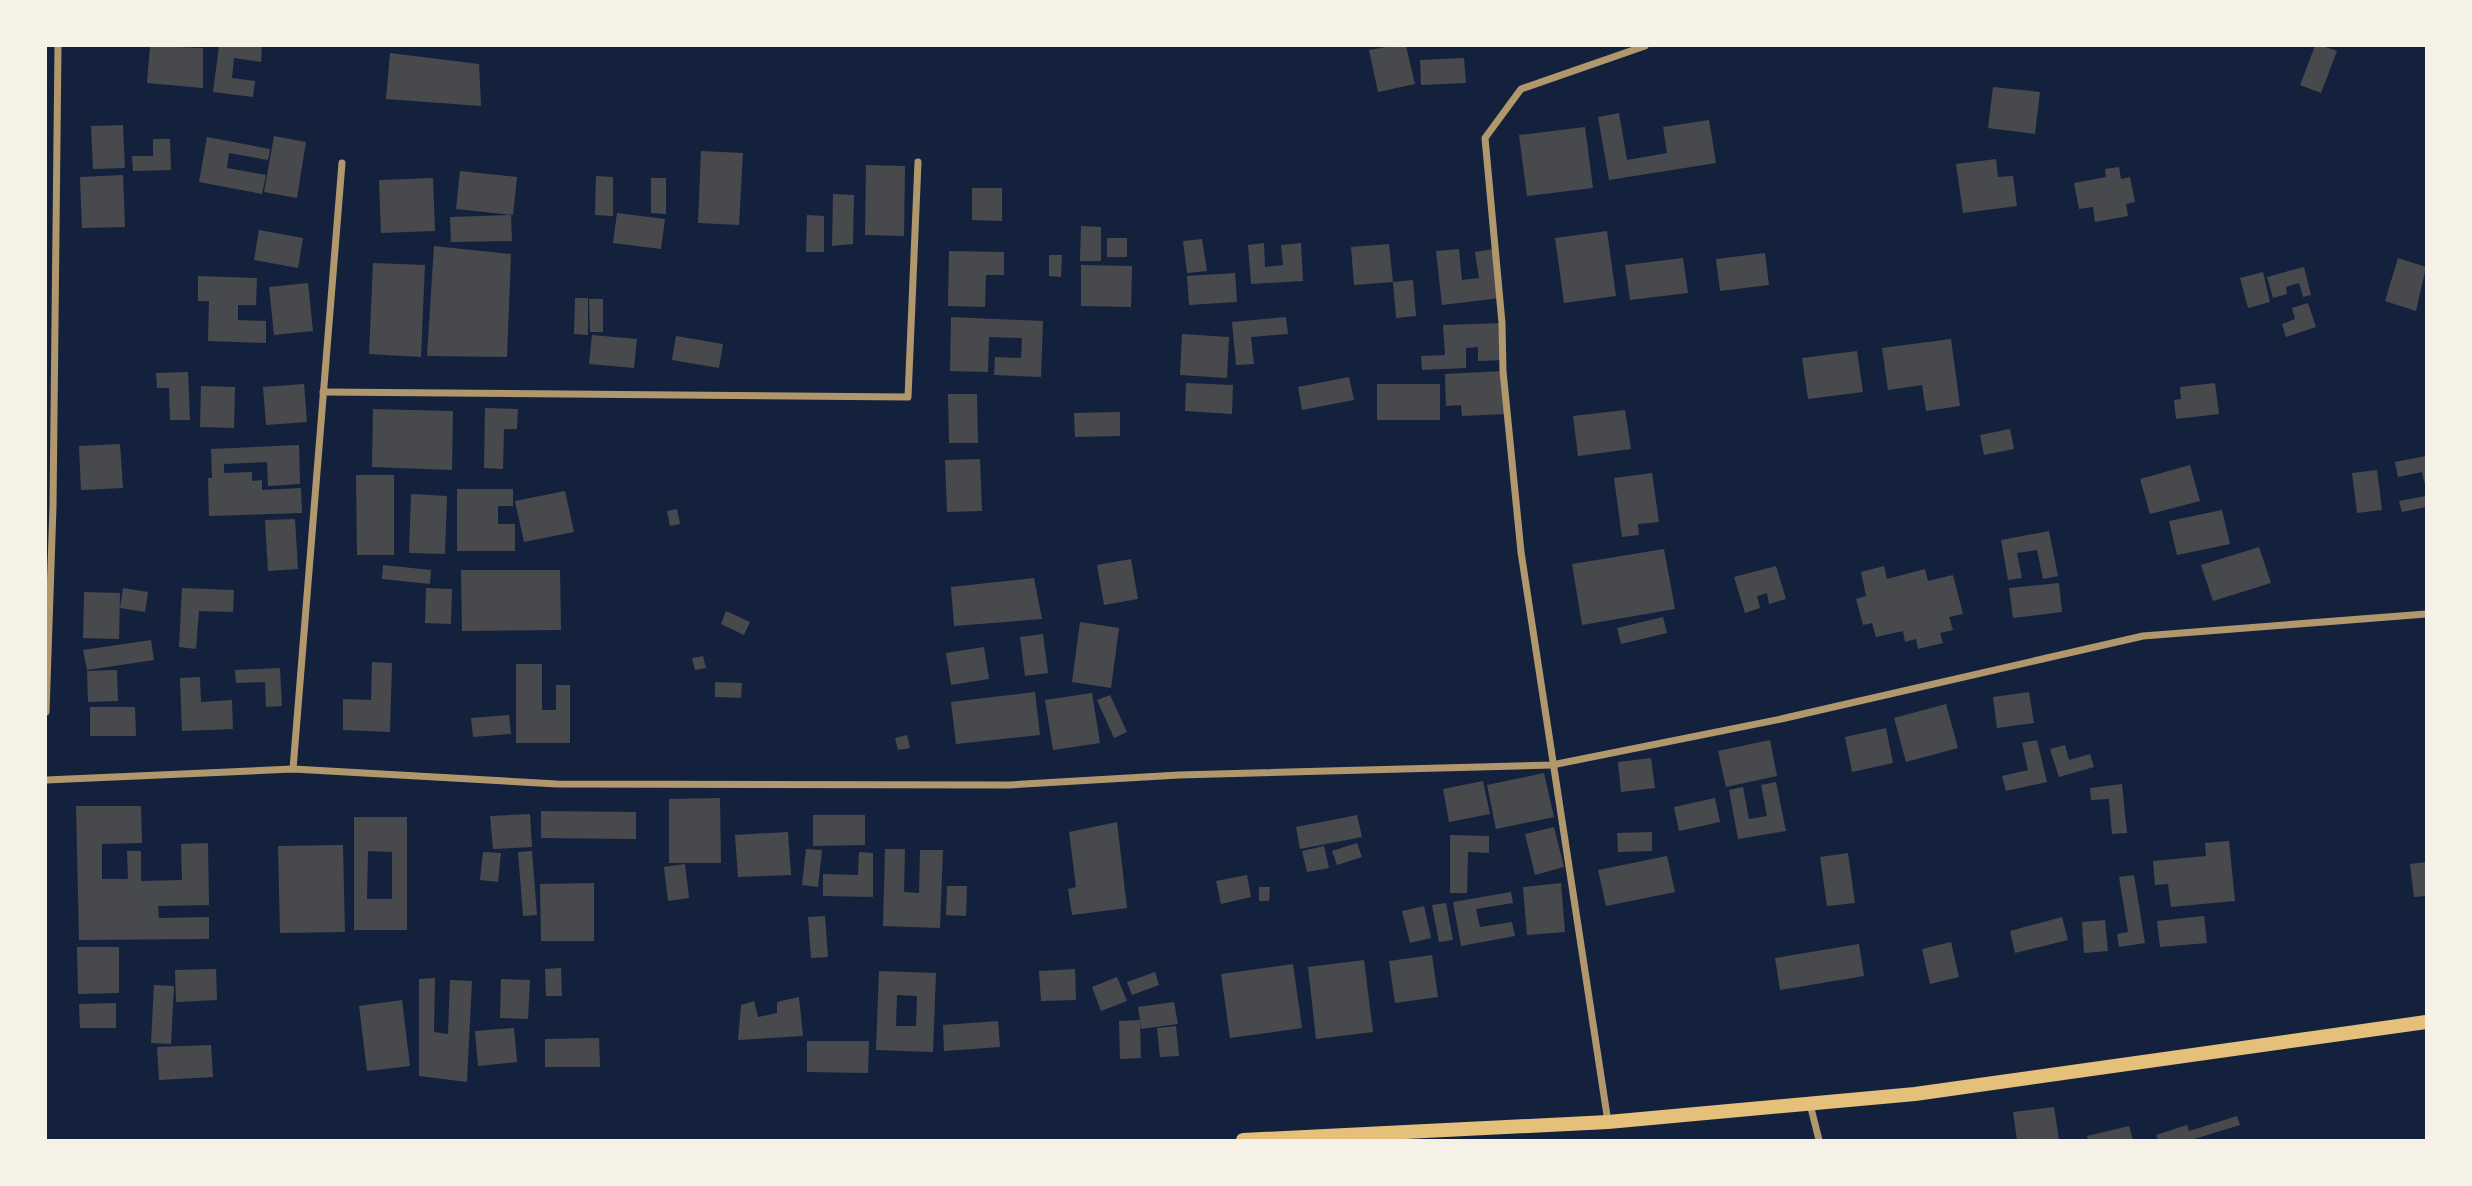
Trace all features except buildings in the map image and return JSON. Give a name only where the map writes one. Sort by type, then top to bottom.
[{"type":"main road","points":[[1243,1140],[1608,1122],[1915,1094],[2427,1022]]},
{"type":"street","points":[[46,712],[58,46]]},
{"type":"street","points":[[1608,1122],[1520,539],[1503,371],[1502,323],[1485,138],[1521,89],[1645,46]]},
{"type":"street","points":[[323,392],[908,397],[918,162]]},
{"type":"street","points":[[293,769],[341,163]]},
{"type":"street","points":[[46,780],[293,769],[557,784],[1009,785],[1179,775],[1552,765],[1781,719],[2143,636],[2427,614]]},
{"type":"street","points":[[1810,1104],[1819,1140]]}]
